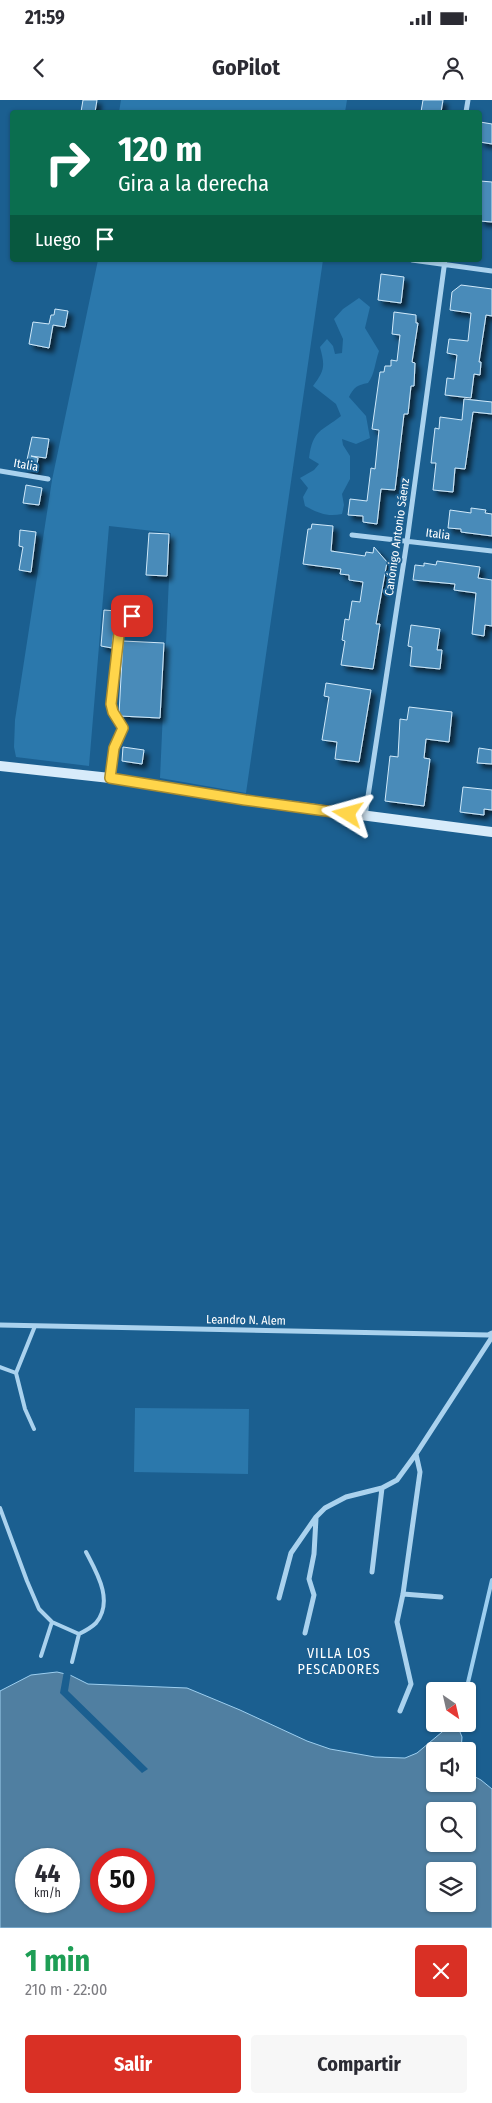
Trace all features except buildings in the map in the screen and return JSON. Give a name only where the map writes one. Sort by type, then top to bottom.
[{"type":"main road","points":[[0,766],[110,778],[245,800],[492,832]]},
{"type":"street","points":[[445,262],[492,271]]},
{"type":"street","name":"Canónigo Antonio Sáenz","points":[[365,816],[407,541],[445,262]]},
{"type":"street","name":"Italia","points":[[0,471],[48,479]]},
{"type":"street","name":"Italia","points":[[352,535],[492,551]]},
{"type":"street","name":"Leandro N. Alem","points":[[0,1325],[492,1335]]},
{"type":"street","points":[[279,1598],[291,1553],[316,1518],[325,1508],[346,1497],[382,1488],[397,1480],[416,1454],[492,1335]]},
{"type":"street","points":[[400,1711],[411,1684],[396,1622],[402,1594],[420,1472],[416,1454]]},
{"type":"street","points":[[372,1572],[382,1488]]},
{"type":"street","points":[[304,1633],[314,1595],[309,1579],[314,1554],[316,1518]]},
{"type":"street","points":[[402,1594],[441,1597]]},
{"type":"lane","points":[[110,778],[114,748],[123,728],[113,712],[111,704],[118,642],[124,622],[132,616]]},
{"type":"lane","points":[[34,1429],[25,1409],[16,1373],[35,1326]]},
{"type":"lane","points":[[0,1367],[16,1373]]},
{"type":"lane","points":[[0,1508],[39,1609],[52,1622],[79,1634]]},
{"type":"lane","points":[[72,1662],[79,1634],[95,1624],[104,1603],[96,1572],[86,1552]]},
{"type":"lane","points":[[41,1656],[52,1622]]},
{"type":"shaded area","points":[[121,100],[347,100],[345,110],[119,110]]},
{"type":"shaded area","points":[[98,262],[323,262],[246,793],[160,778],[171,533],[109,526],[89,766],[16,757],[14,747],[15,720],[52,480]]},
{"type":"shaded area","points":[[359,298],[370,307],[365,328],[379,351],[374,372],[368,383],[356,387],[349,397],[366,416],[370,438],[356,444],[342,439],[343,445],[350,456],[350,479],[342,494],[344,505],[342,514],[327,515],[305,506],[303,497],[308,488],[300,478],[314,470],[319,464],[309,458],[316,436],[341,416],[336,404],[313,386],[322,372],[323,359],[320,347],[327,339],[333,346],[335,354],[342,353],[343,339],[334,319],[343,309]]},
{"type":"shaded area","points":[[135,1408],[249,1409],[248,1474],[134,1472]]},
{"type":"shaded area","points":[[57,1672],[70,1675],[88,1684],[187,1688],[307,1741],[330,1749],[375,1757],[405,1758],[417,1753],[426,1745],[426,1792],[476,1792],[476,1777],[492,1789],[492,1928],[0,1928],[0,1691],[31,1675]]},
{"type":"shaded area","points":[[442,1732],[460,1732],[462,1742],[430,1742]]},
{"type":"pier","points":[[64,1671],[71,1672],[68,1691],[148,1769],[142,1773],[60,1693]]},
{"type":"waterway","points":[[468,1682],[492,1580]]},
{"type":"district","name":"VILLA LOS PESCADORES","points":[[339,1662]]},
{"type":"route","points":[[132,616],[124,622],[119,634],[111,704],[113,712],[123,728],[114,748],[110,778],[245,800],[348,814]]}]
